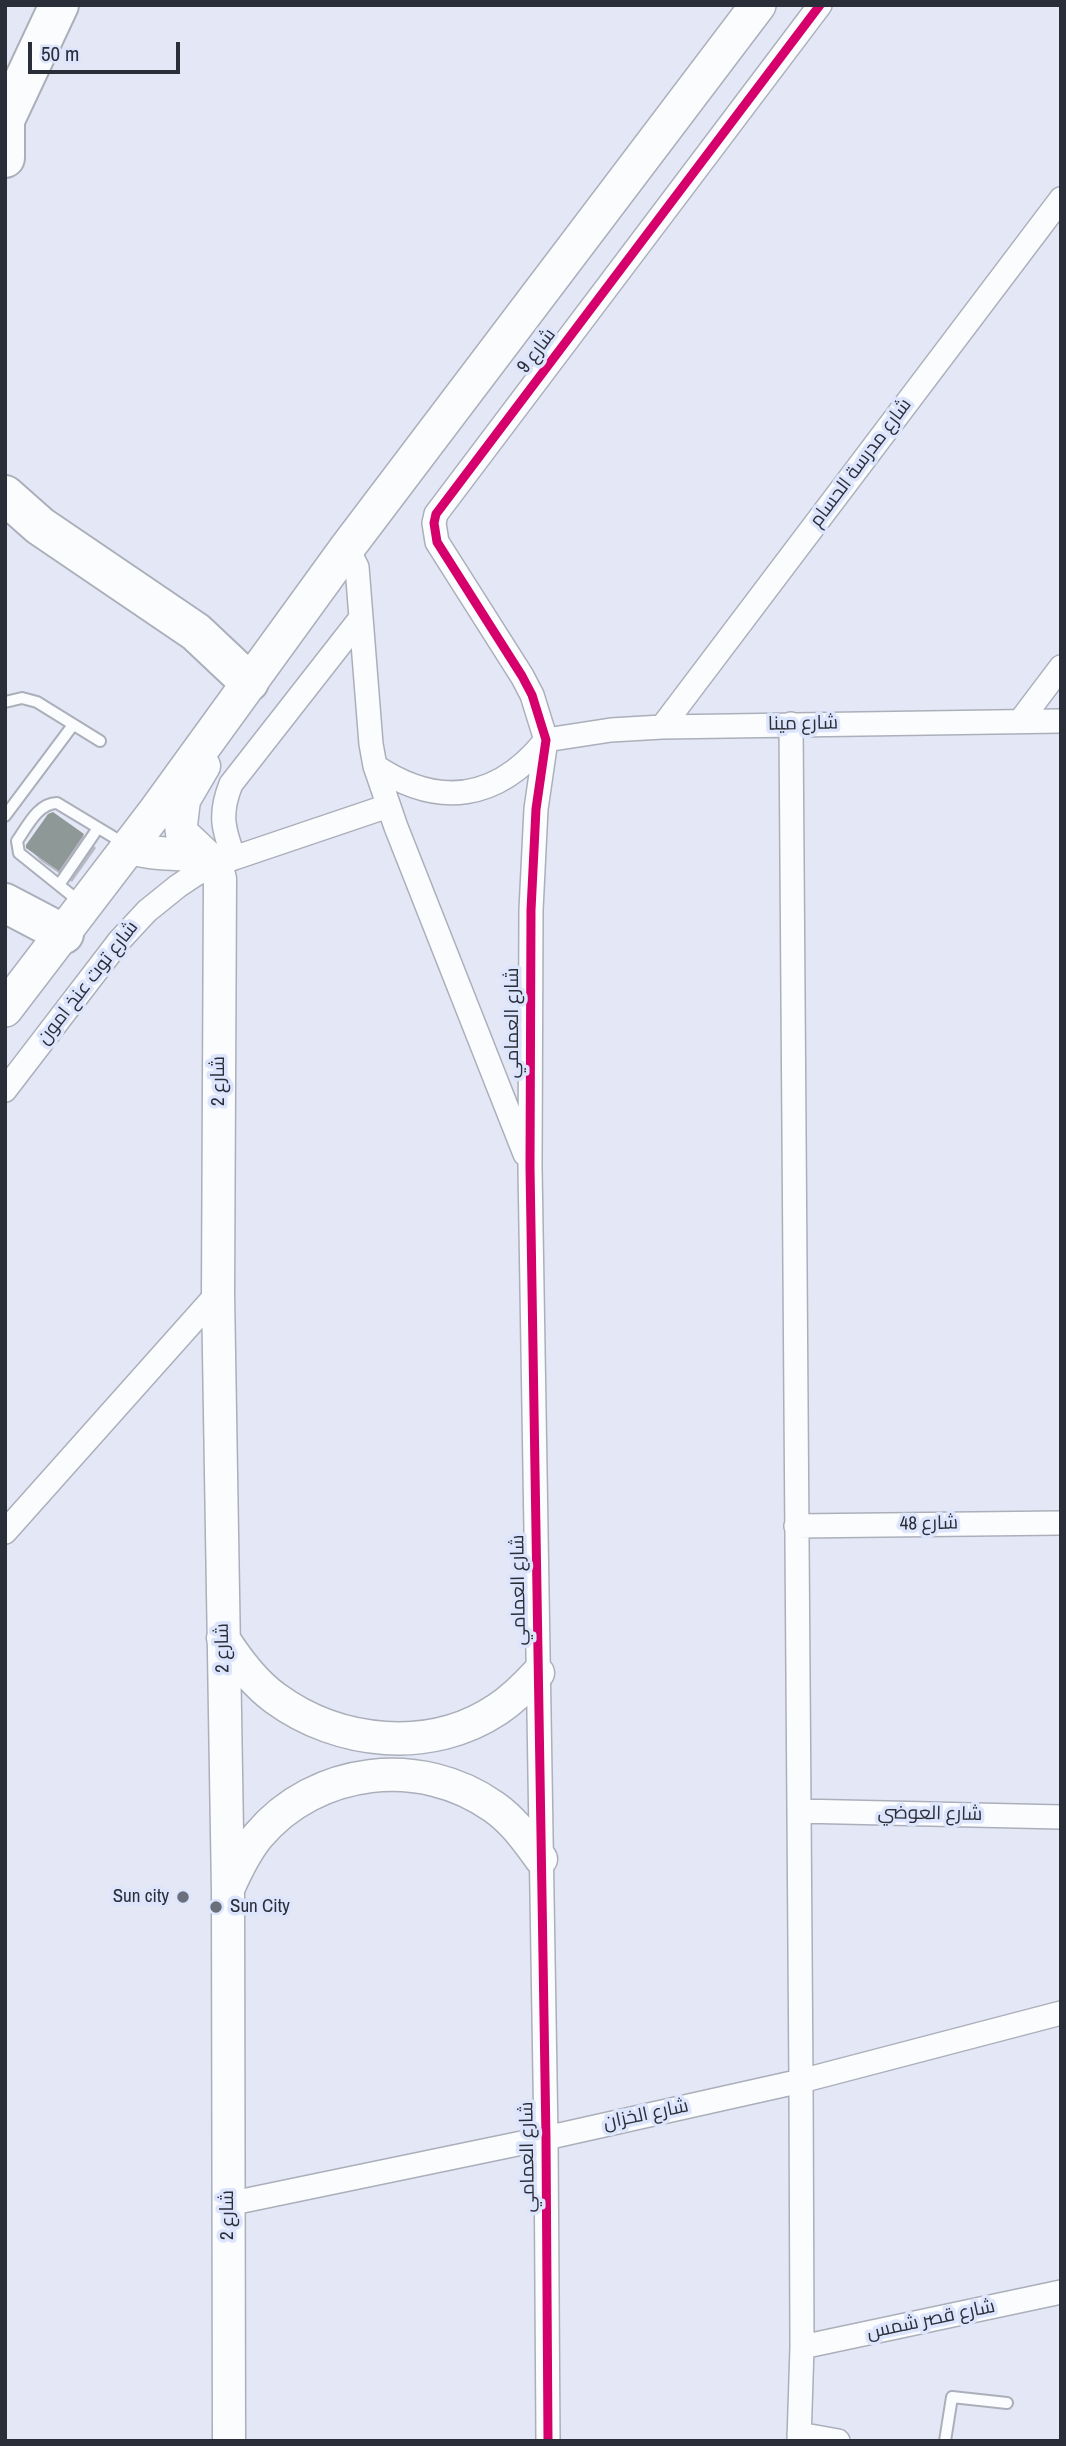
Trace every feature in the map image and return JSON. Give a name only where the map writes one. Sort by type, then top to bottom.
[{"type":"highway","points":[[5,158],[5,120],[59,5]]},
{"type":"highway","points":[[5,495],[40,526],[196,632],[249,682]]},
{"type":"highway","points":[[5,903],[70,908]]},
{"type":"main road","points":[[5,1009],[70,908],[129,847],[347,548],[758,5]]},
{"type":"street","name":"شارع 9","points":[[546,740],[532,695],[522,676],[437,541],[434,523],[436,514],[820,5]]},
{"type":"street","name":"شارع مدرسة الحسام","points":[[662,727],[1061,199]]},
{"type":"street","points":[[347,548],[357,567],[375,766],[388,806],[530,1167]]},
{"type":"street","points":[[220,861],[225,800],[231,784],[360,619]]},
{"type":"street","points":[[1021,720],[1061,667]]},
{"type":"street","name":"شارع مينا","points":[[546,740],[611,730],[662,727],[1061,721]]},
{"type":"street","points":[[791,724],[801,2081],[802,2347],[799,2437],[838,2441]]},
{"type":"street","points":[[208,740],[205,766],[188,792],[182,808],[181,825],[182,834],[220,861]]},
{"type":"street","points":[[375,766],[397,780],[419,789],[443,793],[467,792],[491,785],[512,774],[531,759],[546,740]]},
{"type":"street","name":"شارع العمامي","points":[[546,740],[536,809],[531,910],[530,1167],[546,2138],[548,2441]]},
{"type":"street","points":[[129,847],[141,851],[193,855],[220,861],[388,806]]},
{"type":"street","name":"شارع توت عنخ امون","points":[[5,1090],[120,940],[147,911],[178,886],[220,861]]},
{"type":"street","name":"شارع 2","points":[[220,861],[218,1293],[228,1892],[229,2441]]},
{"type":"street","points":[[5,1532],[218,1293]]},
{"type":"street","name":"شارع 48","points":[[796,1526],[1061,1523]]},
{"type":"street","points":[[223,1638],[237,1660],[274,1697],[320,1724],[371,1737],[424,1737],[475,1723],[520,1693],[538,1673]]},
{"type":"street","points":[[228,1892],[240,1863],[257,1837],[280,1814],[306,1796],[334,1783],[365,1776],[400,1774],[433,1779],[466,1790],[495,1808],[521,1831],[541,1859]]},
{"type":"street","name":"شارع العوضي","points":[[799,1811],[1061,1817]]},
{"type":"street","name":"شارع الخزان","points":[[228,2204],[546,2138],[801,2081],[1061,2013]]},
{"type":"street","name":"شارع قصر شمس","points":[[802,2347],[1061,2292]]},
{"type":"lane","points":[[5,702],[28,699],[100,741]]},
{"type":"lane","points":[[5,707],[5,713]]},
{"type":"lane","points":[[5,816],[73,724]]},
{"type":"lane","points":[[70,908],[47,869],[19,853],[16,845],[40,809],[47,804],[57,803],[65,814],[79,823],[98,828],[129,847]]},
{"type":"lane","points":[[70,908],[98,828]]},
{"type":"lane","points":[[945,2441],[952,2397],[1007,2403]]},
{"type":"building","points":[[53,812],[84,834],[59,871],[26,848],[48,814]]},
{"type":"cycle path","points":[[548,2441],[546,2138],[530,1167],[531,910],[536,809],[546,740],[532,695],[437,542],[434,523],[436,514],[820,5]]},
{"type":"place","name":"Sun city","points":[[183,1897]]},
{"type":"place","name":"Sun City","points":[[216,1907]]}]
